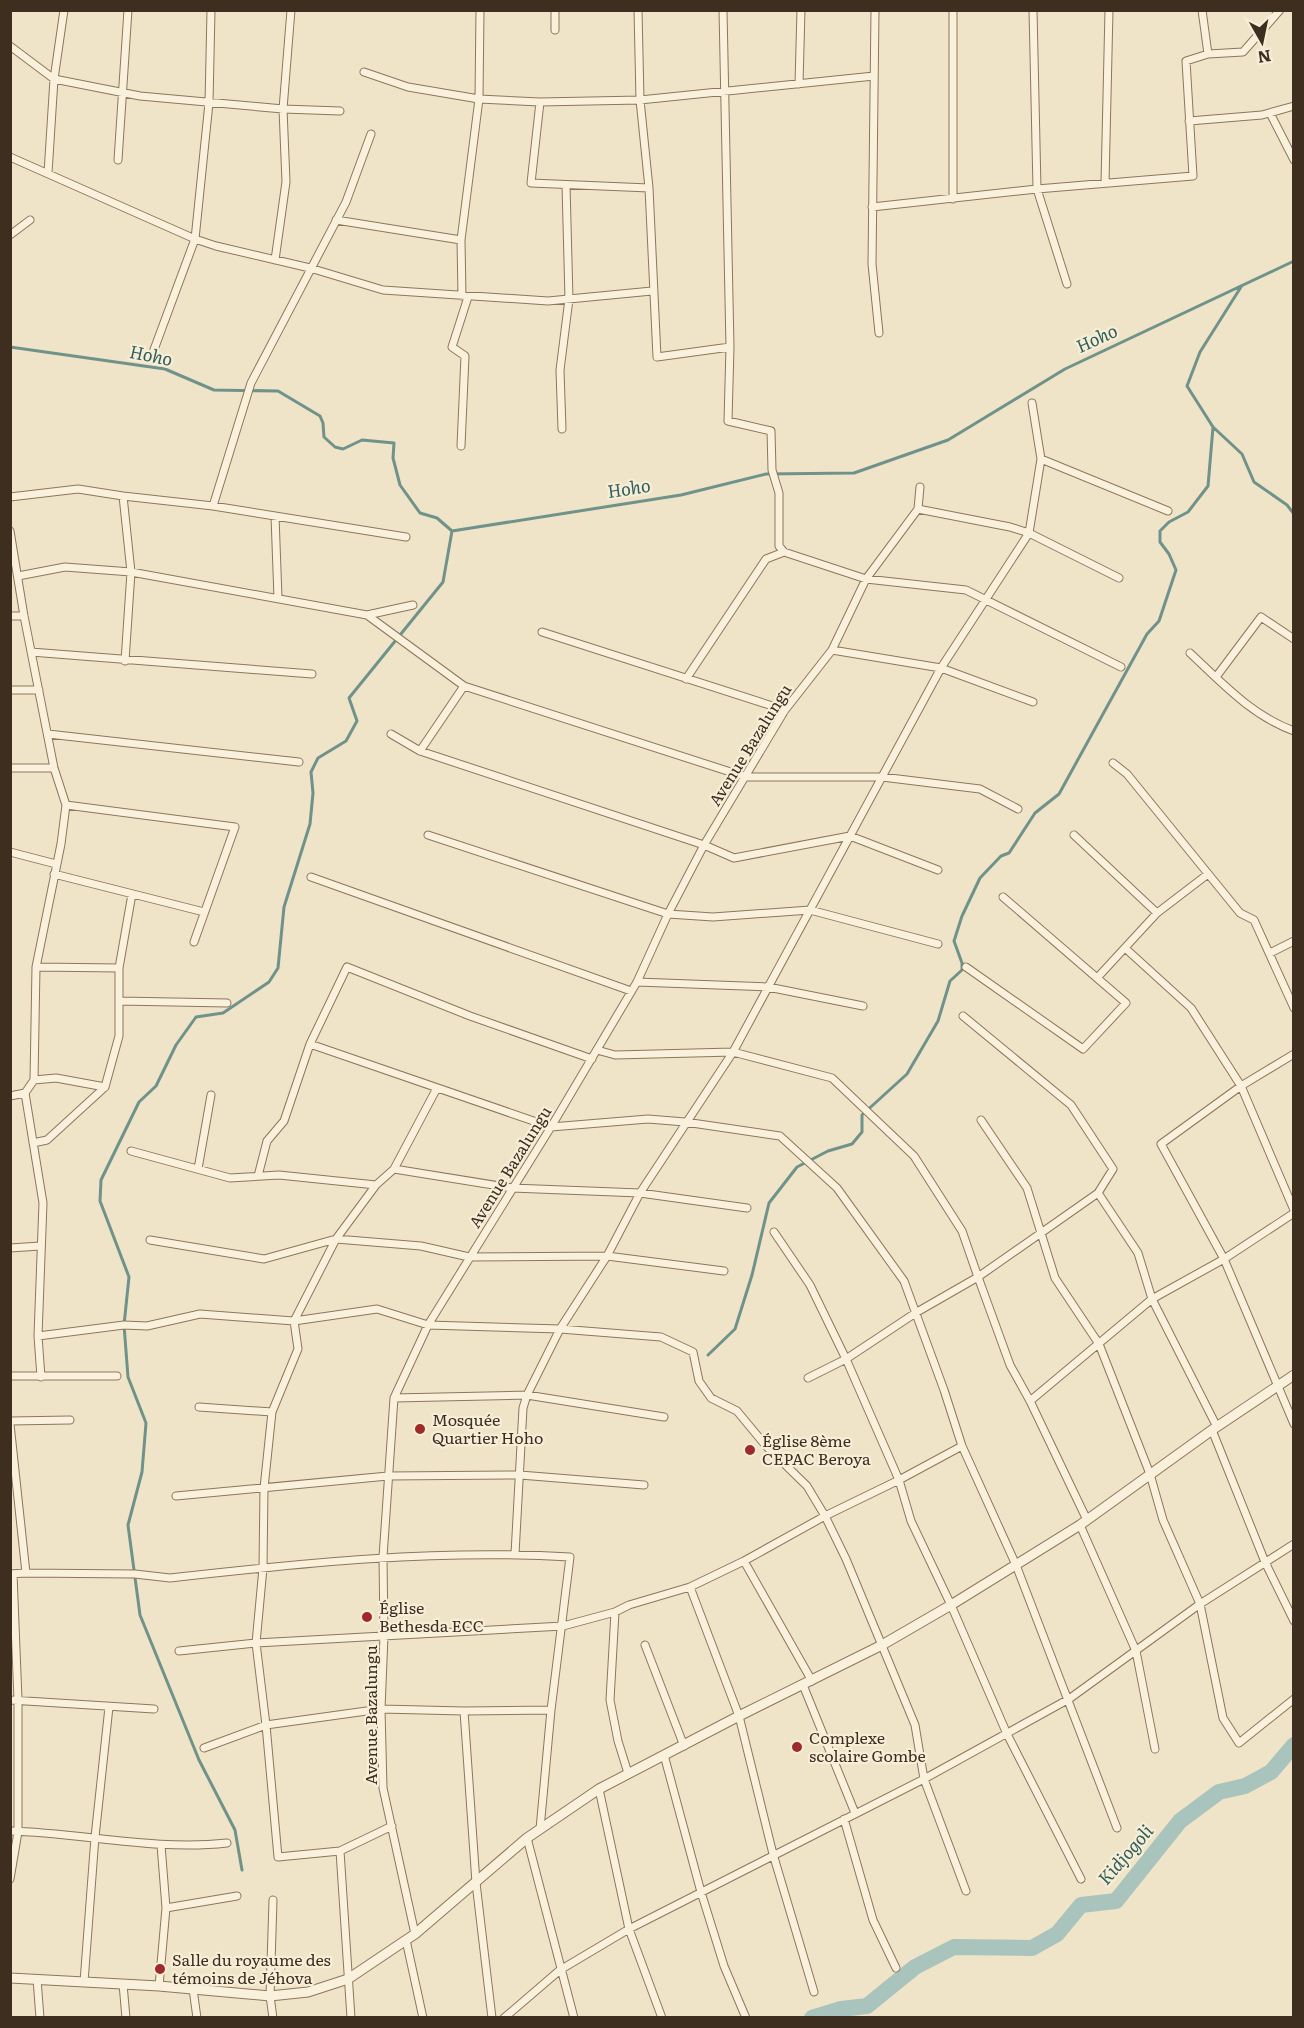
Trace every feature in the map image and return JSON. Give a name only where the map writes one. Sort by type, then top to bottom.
[{"type":"street","points":[[48,173],[54,79],[63,10]]},
{"type":"street","points":[[118,160],[128,10]]},
{"type":"street","points":[[152,355],[195,238],[209,103],[211,10]]},
{"type":"street","points":[[275,260],[286,182],[283,109],[291,10]]},
{"type":"street","points":[[461,446],[465,356],[452,347],[465,297],[461,240],[479,99],[480,10]]},
{"type":"street","points":[[555,10],[555,30]]},
{"type":"street","points":[[638,10],[640,100],[649,188],[652,291],[657,357],[730,347]]},
{"type":"street","points":[[723,10],[730,347],[728,421],[771,430],[773,473],[779,493],[779,546],[784,552],[866,579],[966,590],[1121,667]]},
{"type":"street","points":[[799,84],[801,10]]},
{"type":"street","points":[[875,10],[872,264],[879,333]]},
{"type":"street","points":[[953,10],[953,199]]},
{"type":"street","points":[[1033,10],[1037,189],[1067,284]]},
{"type":"street","points":[[1105,183],[1109,10]]},
{"type":"street","points":[[1202,10],[1208,54]]},
{"type":"street","points":[[872,207],[1037,189],[1193,176],[1186,61],[1208,54],[1243,52],[1280,10]]},
{"type":"street","points":[[10,46],[54,79],[122,93],[209,103],[340,111]]},
{"type":"street","points":[[364,72],[408,87],[479,99],[540,102],[640,100],[874,76]]},
{"type":"street","points":[[540,102],[531,183],[649,188]]},
{"type":"street","points":[[1189,121],[1262,115],[1293,106]]},
{"type":"street","points":[[1270,113],[1293,160]]},
{"type":"street","points":[[213,506],[252,383],[346,202],[371,134]]},
{"type":"street","points":[[10,157],[216,246],[310,268],[383,290],[548,301],[652,291]]},
{"type":"street","points":[[562,429],[560,370],[569,299],[566,185]]},
{"type":"street","points":[[10,235],[30,220]]},
{"type":"street","points":[[336,220],[461,240]]},
{"type":"street","points":[[515,1554],[523,1408],[527,1395],[560,1329],[607,1256],[640,1193],[733,1052],[941,668],[1029,533],[1041,459],[1032,403]]},
{"type":"street","points":[[1041,459],[1168,511]]},
{"type":"street","name":"Avenue Bazalungu","points":[[415,1934],[383,1788],[381,1709],[384,1636],[383,1557],[394,1398],[428,1325],[551,1127],[637,982],[668,914],[704,845],[785,710],[831,650],[866,579],[918,509],[921,487]]},
{"type":"street","points":[[10,497],[78,489],[213,506],[406,537]]},
{"type":"street","points":[[123,496],[131,572],[125,661]]},
{"type":"street","points":[[918,509],[1010,527],[1029,533],[1119,578]]},
{"type":"street","points":[[275,516],[278,598]]},
{"type":"street","points":[[10,531],[54,768],[66,805],[36,967],[34,1080],[25,1093],[43,1203],[38,1336],[41,1377]]},
{"type":"street","points":[[686,679],[766,558],[784,552]]},
{"type":"street","points":[[18,576],[65,567],[131,572],[367,615],[413,605]]},
{"type":"street","points":[[367,615],[464,686],[746,777],[882,777],[980,789],[1018,809]]},
{"type":"street","points":[[10,616],[24,616]]},
{"type":"street","points":[[1216,677],[1261,617],[1293,639]]},
{"type":"street","points":[[542,632],[785,710]]},
{"type":"street","points":[[831,650],[941,668],[1033,702]]},
{"type":"street","points":[[31,652],[312,674]]},
{"type":"street","points":[[1190,653],[1245,703],[1277,725],[1293,731]]},
{"type":"street","points":[[420,751],[464,686]]},
{"type":"street","points":[[10,690],[39,690]]},
{"type":"street","points":[[48,734],[299,762]]},
{"type":"street","points":[[391,734],[420,751],[704,845],[734,858],[850,836],[938,870]]},
{"type":"street","points":[[1113,763],[1126,774],[1240,912],[1254,920],[1293,1008]]},
{"type":"street","points":[[10,768],[54,768]]},
{"type":"street","points":[[66,805],[235,827],[194,942]]},
{"type":"street","points":[[428,835],[668,914],[713,917],[810,910],[938,944]]},
{"type":"street","points":[[1074,835],[1157,913]]},
{"type":"street","points":[[10,852],[56,864]]},
{"type":"street","points":[[54,874],[204,912]]},
{"type":"street","points":[[1097,978],[1157,913],[1208,874]]},
{"type":"street","points":[[310,877],[631,991]]},
{"type":"street","points":[[33,1143],[47,1140],[105,1087],[119,1036],[119,968],[132,894]]},
{"type":"street","points":[[966,967],[1083,1049],[1126,1003],[1003,897]]},
{"type":"street","points":[[1270,953],[1293,941]]},
{"type":"street","points":[[1030,1401],[1152,1299],[1224,1259],[1293,1212],[1241,1086],[1191,1008],[1125,948]]},
{"type":"street","points":[[36,967],[119,968]]},
{"type":"street","points":[[258,1176],[267,1141],[284,1121],[310,1044],[347,967],[470,1016],[592,1059]]},
{"type":"street","points":[[637,982],[768,987],[862,1006]]},
{"type":"street","points":[[119,1001],[227,1003]]},
{"type":"street","points":[[808,1378],[846,1359],[916,1312],[978,1277],[1098,1193],[1113,1169],[1071,1105],[963,1017]]},
{"type":"street","points":[[310,1044],[551,1127],[648,1119],[686,1122],[780,1136],[837,1188],[904,1281],[962,1446],[1016,1565],[1117,1828]]},
{"type":"street","points":[[597,1050],[615,1054],[733,1052],[832,1078],[914,1156],[962,1231],[1010,1365],[1030,1401],[1136,1652],[1155,1749]]},
{"type":"street","points":[[1293,1054],[1241,1086],[1161,1144],[1224,1259],[1293,1424]]},
{"type":"street","points":[[34,1080],[57,1078],[105,1087]]},
{"type":"street","points":[[392,1826],[340,1851],[278,1857],[256,1643],[263,1568],[264,1488],[272,1412],[298,1349],[294,1321],[336,1239],[376,1185],[394,1169],[437,1088]]},
{"type":"street","points":[[10,1096],[25,1093]]},
{"type":"street","points":[[198,1169],[211,1095]]},
{"type":"street","points":[[981,1120],[1027,1188],[1055,1278],[1099,1344],[1150,1474],[1163,1520],[1200,1604],[1223,1718],[1239,1743],[1293,1699]]},
{"type":"street","points":[[130,1151],[230,1178],[279,1175],[376,1185]]},
{"type":"street","points":[[394,1169],[512,1188],[640,1193],[747,1208]]},
{"type":"street","points":[[1098,1193],[1138,1253],[1152,1299],[1214,1429],[1265,1562],[1293,1621]]},
{"type":"street","points":[[774,1232],[810,1285],[846,1359],[899,1480],[911,1521],[951,1605],[1007,1734],[1081,1879]]},
{"type":"street","points":[[150,1240],[264,1259],[336,1239],[421,1246],[470,1257],[607,1256],[724,1271]]},
{"type":"street","points":[[10,1248],[40,1246]]},
{"type":"street","points":[[38,1336],[124,1325],[147,1326],[200,1314],[294,1321],[377,1309],[428,1325],[560,1329],[661,1337],[693,1352],[699,1381],[711,1398],[736,1411],[766,1446],[807,1486],[825,1516],[846,1559],[915,1725],[924,1779],[966,1891]]},
{"type":"street","points":[[10,1977],[159,1986],[270,1996],[308,1992],[348,1979],[415,1934],[527,1838],[600,1789],[739,1716],[882,1645],[951,1605],[1083,1522],[1293,1375]]},
{"type":"street","points":[[10,1376],[117,1376]]},
{"type":"street","points":[[394,1398],[527,1395],[664,1417]]},
{"type":"street","points":[[199,1407],[272,1412]]},
{"type":"street","points":[[26,1573],[10,1423],[70,1420]]},
{"type":"street","points":[[179,1651],[256,1643],[563,1626],[615,1612],[629,1605],[690,1587],[962,1446]]},
{"type":"street","points":[[176,1496],[388,1476],[520,1475],[644,1485]]},
{"type":"street","points":[[504,2018],[560,1970],[629,1929],[924,1779],[1069,1699],[1200,1604],[1293,1544]]},
{"type":"street","points":[[10,1879],[14,1832],[12,1574],[135,1574],[170,1578],[383,1557],[515,1554],[570,1557],[551,1710],[540,1829]]},
{"type":"street","points":[[744,1561],[808,1683],[855,1813]]},
{"type":"street","points":[[690,1587],[739,1716],[773,1854],[814,1992]]},
{"type":"street","points":[[615,1612],[610,1700],[618,1741],[628,1773]]},
{"type":"street","points":[[645,1645],[684,1746]]},
{"type":"street","points":[[14,1700],[154,1709]]},
{"type":"street","points":[[84,1982],[95,1837],[109,1707]]},
{"type":"street","points":[[204,1748],[266,1725],[381,1709],[551,1710]]},
{"type":"street","points":[[464,1711],[476,1883],[492,2018]]},
{"type":"street","points":[[664,1755],[701,1892],[724,1966],[746,2018]]},
{"type":"street","points":[[600,1789],[629,1929],[662,2018]]},
{"type":"street","points":[[844,1819],[873,1920],[896,1968]]},
{"type":"street","points":[[14,1832],[95,1837],[161,1845],[196,1846],[227,1843]]},
{"type":"street","points":[[527,1838],[574,2018]]},
{"type":"street","points":[[159,1986],[166,1908],[161,1845]]},
{"type":"street","points":[[340,1851],[351,2018]]},
{"type":"street","points":[[166,1908],[237,1896]]},
{"type":"street","points":[[273,1900],[270,1996],[273,2018]]},
{"type":"street","points":[[406,1940],[423,2018]]},
{"type":"street","points":[[37,1979],[40,2018]]},
{"type":"street","points":[[123,1984],[126,2018]]},
{"type":"street","points":[[193,1989],[197,2018]]},
{"type":"waterway","name":"Hoho","points":[[10,347],[165,369],[214,390],[278,391],[320,416],[324,437],[335,447],[343,449],[362,440],[394,443],[393,458],[400,485],[420,513],[437,518],[452,531],[681,495],[766,474],[854,473],[948,440],[1065,369],[1294,261]]},
{"type":"waterway","points":[[1241,287],[1200,352],[1187,386],[1213,427],[1242,454],[1254,482],[1287,505],[1294,514]]},
{"type":"waterway","points":[[708,1355],[735,1329],[752,1275],[769,1203],[797,1167],[828,1151],[852,1144],[862,1132],[862,1115],[907,1074],[938,1021],[950,981],[962,970],[962,963],[954,941],[962,916],[980,878],[1001,856],[1009,853],[1035,813],[1059,794],[1147,634],[1159,621],[1176,570],[1169,554],[1160,542],[1160,531],[1169,522],[1188,512],[1208,486],[1213,427]]},
{"type":"waterway","points":[[242,1870],[235,1830],[199,1760],[140,1615],[128,1525],[142,1472],[146,1423],[128,1377],[124,1325],[129,1277],[100,1201],[101,1180],[139,1102],[156,1086],[176,1045],[196,1017],[223,1013],[269,982],[278,968],[284,907],[310,824],[313,793],[311,772],[318,758],[346,741],[357,721],[349,698],[443,582],[452,531]]},
{"type":"waterway","name":"Kidjogoli","points":[[812,2018],[841,2009],[867,2006],[915,1967],[954,1947],[1032,1948],[1057,1934],[1081,1905],[1116,1901],[1180,1821],[1219,1792],[1245,1786],[1271,1772],[1294,1745]]},
{"type":"place","name":"Mosquée Quartier Hoho","points":[[420,1429]]},
{"type":"place","name":"Église 8ème CEPAC Beroya","points":[[750,1450]]},
{"type":"place","name":"Église Bethesda ECC","points":[[367,1617]]},
{"type":"place","name":"Complexe scolaire Gombe","points":[[797,1747]]},
{"type":"place","name":"Salle du royaume des témoins de Jéhova","points":[[160,1969]]}]
